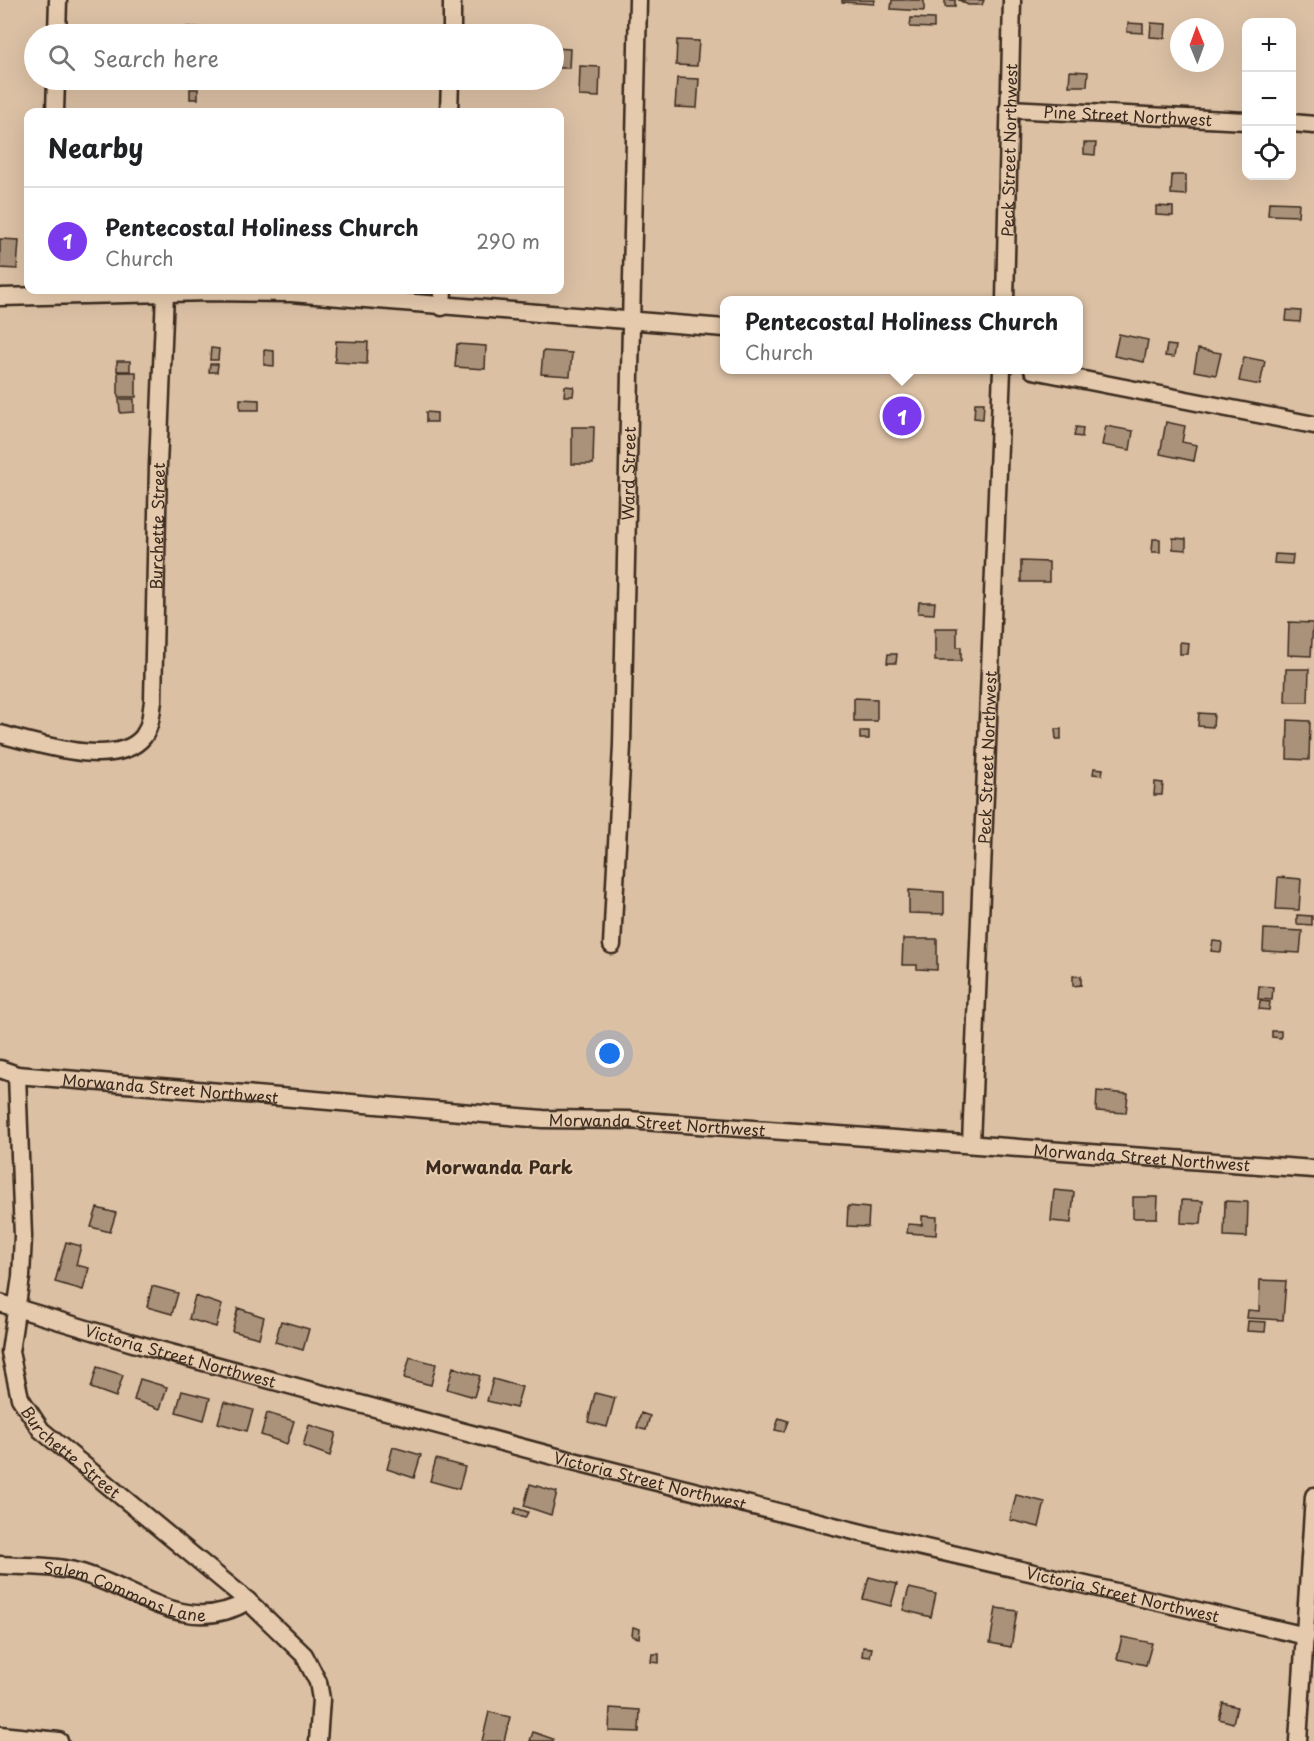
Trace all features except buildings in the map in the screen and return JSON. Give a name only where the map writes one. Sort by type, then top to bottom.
[{"type":"street","points":[[452,0],[452,24]]},
{"type":"street","name":"Ward Street","points":[[612,945],[621,757],[638,0]]},
{"type":"street","name":"Peck Street Northwest","points":[[1005,296],[1012,0]]},
{"type":"street","points":[[57,24],[58,7]]},
{"type":"street","points":[[55,108],[56,90]]},
{"type":"street","points":[[449,108],[450,90]]},
{"type":"street","name":"Pine Street Northwest","points":[[1008,110],[1242,121]]},
{"type":"street","points":[[1296,123],[1314,125]]},
{"type":"street","points":[[0,297],[35,294]]},
{"type":"street","name":"Burchette Street","points":[[0,734],[64,750],[107,753],[126,748],[141,739],[147,731],[153,701],[158,466],[165,294]]},
{"type":"street","points":[[302,294],[720,328]]},
{"type":"street","points":[[442,307],[443,294]]},
{"type":"street","name":"Peck Street Northwest","points":[[971,1144],[983,884],[991,595],[1002,374]]},
{"type":"street","points":[[1059,374],[1314,425]]},
{"type":"street","name":"Morwanda Street Northwest","points":[[0,1069],[17,1076],[543,1119],[628,1120],[1314,1169]]},
{"type":"street","name":"Burchette Street","points":[[17,1076],[23,1236],[18,1308],[10,1352],[18,1390],[29,1415],[41,1430],[248,1601],[290,1639],[312,1665],[321,1699],[318,1741]]},
{"type":"street","name":"Victoria Street Northwest","points":[[0,1303],[133,1343],[614,1472],[870,1535],[1306,1636]]},
{"type":"street","points":[[1298,1741],[1314,1496]]},
{"type":"street","name":"Salem Commons Lane","points":[[0,1565],[76,1571],[152,1604],[207,1614],[231,1611],[248,1601]]},
{"type":"street","points":[[0,1735],[59,1741]]},
{"type":"place","name":"Pentecostal Holiness Church","points":[[902,416]]},
{"type":"district","name":"Morwanda Park","points":[[499,1166]]}]
